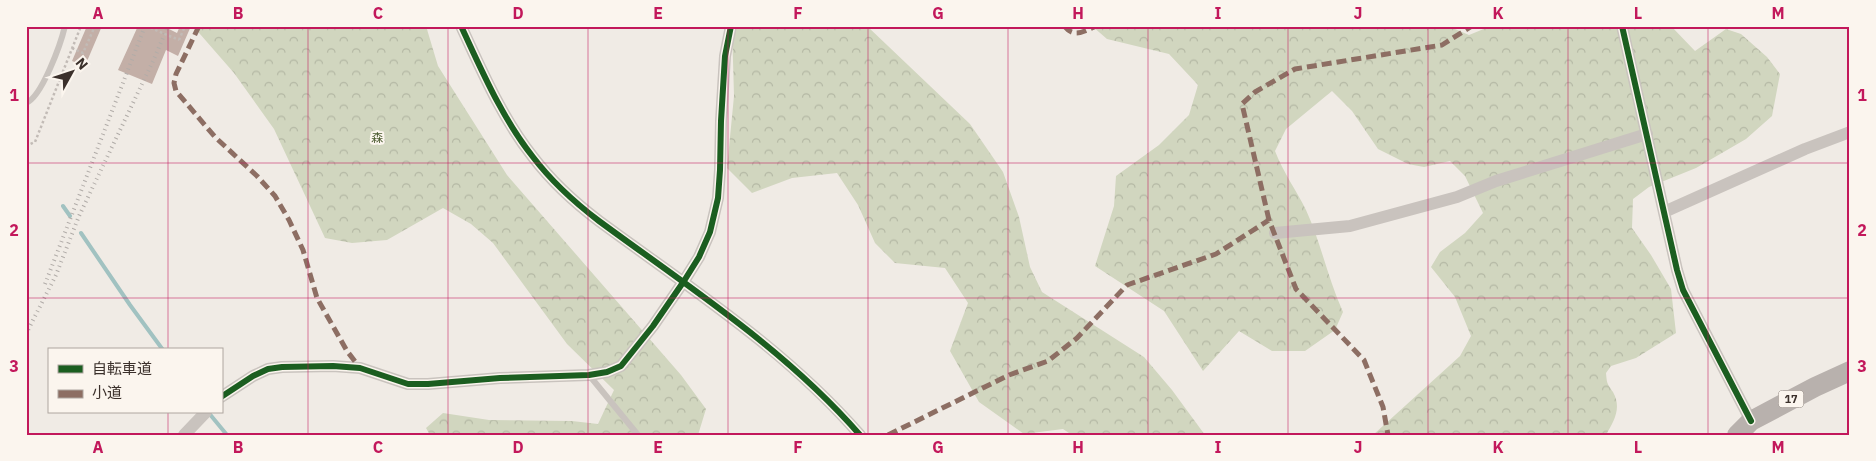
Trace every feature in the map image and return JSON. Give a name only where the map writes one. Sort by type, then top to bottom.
[{"type":"main road","name":"17","points":[[1737,435],[1751,420],[1850,371]]},
{"type":"street","points":[[461,26],[494,96],[532,156],[554,182],[577,204],[599,221],[734,318],[783,358],[860,435]]},
{"type":"street","points":[[222,396],[253,376],[282,367],[360,368],[408,384],[428,384],[537,376],[589,375],[608,372],[621,366],[684,281],[699,257],[710,232],[718,198],[725,56],[731,26]]},
{"type":"street","points":[[1622,26],[1676,270],[1683,290],[1751,420]]},
{"type":"street","points":[[1664,212],[1805,149],[1850,132]]},
{"type":"street","points":[[1275,233],[1350,226],[1457,197],[1496,181],[1647,134]]},
{"type":"street","points":[[184,435],[204,414]]},
{"type":"lane","points":[[26,103],[31,101],[39,91],[63,36],[65,26]]},
{"type":"lane","points":[[589,375],[638,435]]},
{"type":"path","points":[[26,146],[35,142],[81,26]]},
{"type":"path","points":[[72,48],[83,54],[95,26]]},
{"type":"path","points":[[146,26],[179,40],[186,26]]},
{"type":"green space","name":"森","points":[[193,26],[426,26],[438,66],[507,175],[681,375],[706,409],[698,435],[430,435],[426,428],[443,413],[489,420],[572,421],[598,424],[614,390],[567,344],[493,243],[471,224],[443,208],[387,240],[352,243],[325,238],[274,129],[234,73]]},
{"type":"green space","points":[[732,26],[867,26],[970,124],[1003,172],[1019,217],[1030,267],[1042,292],[1144,357],[1172,390],[1205,435],[1072,435],[1063,429],[1024,434],[979,402],[950,351],[968,303],[945,268],[895,263],[875,243],[858,205],[837,173],[792,178],[752,193],[727,168],[734,96]]},
{"type":"green space","points":[[1092,26],[1448,26],[1469,35],[1491,26],[1671,26],[1695,51],[1726,29],[1741,34],[1767,57],[1780,74],[1772,116],[1746,139],[1696,168],[1649,187],[1633,199],[1632,228],[1671,289],[1676,333],[1636,358],[1611,366],[1606,373],[1608,383],[1616,398],[1617,409],[1606,435],[1373,435],[1460,356],[1471,336],[1455,297],[1431,267],[1440,252],[1465,233],[1483,213],[1465,176],[1450,161],[1424,167],[1408,164],[1378,149],[1352,111],[1332,91],[1286,129],[1275,151],[1306,210],[1343,312],[1335,330],[1305,351],[1272,351],[1239,331],[1203,371],[1164,311],[1095,266],[1114,206],[1116,176],[1159,145],[1189,115],[1198,85],[1169,54],[1107,39]]},
{"type":"building","points":[[87,26],[102,26],[85,66],[72,61]]},
{"type":"building","points":[[138,26],[163,26],[177,33],[180,26],[191,26],[178,56],[166,50],[152,84],[118,70]]},
{"type":"waterway","points":[[63,206],[70,216]]},
{"type":"waterway","points":[[81,233],[162,348]]},
{"type":"waterway","points":[[210,414],[227,435]]},
{"type":"railway","points":[[45,284],[145,26]]},
{"type":"railway","points":[[26,334],[56,275],[79,216],[168,26]]},
{"type":"marked path","points":[[199,26],[176,74],[174,83],[176,91],[215,137],[257,176],[275,196],[303,250],[317,298],[347,351],[360,368]]},
{"type":"marked path","points":[[1064,26],[1076,33],[1097,26]]},
{"type":"marked path","points":[[1269,220],[1242,104],[1255,92],[1295,69],[1442,45],[1472,26]]},
{"type":"marked path","points":[[888,435],[1009,375],[1048,361],[1077,338],[1127,285],[1216,254],[1269,220],[1296,289],[1364,360],[1383,407],[1388,435]]},
{"type":"cycle path","points":[[461,26],[493,94],[512,126],[533,157],[556,183],[599,221],[702,295],[768,347],[831,404],[860,435]]},
{"type":"cycle path","points":[[222,396],[253,376],[268,369],[282,367],[333,366],[360,368],[408,384],[428,384],[500,378],[589,375],[607,372],[621,366],[653,326],[684,281],[699,257],[710,232],[718,198],[725,56],[731,26]]},
{"type":"cycle path","points":[[1622,26],[1683,290],[1751,421]]}]
